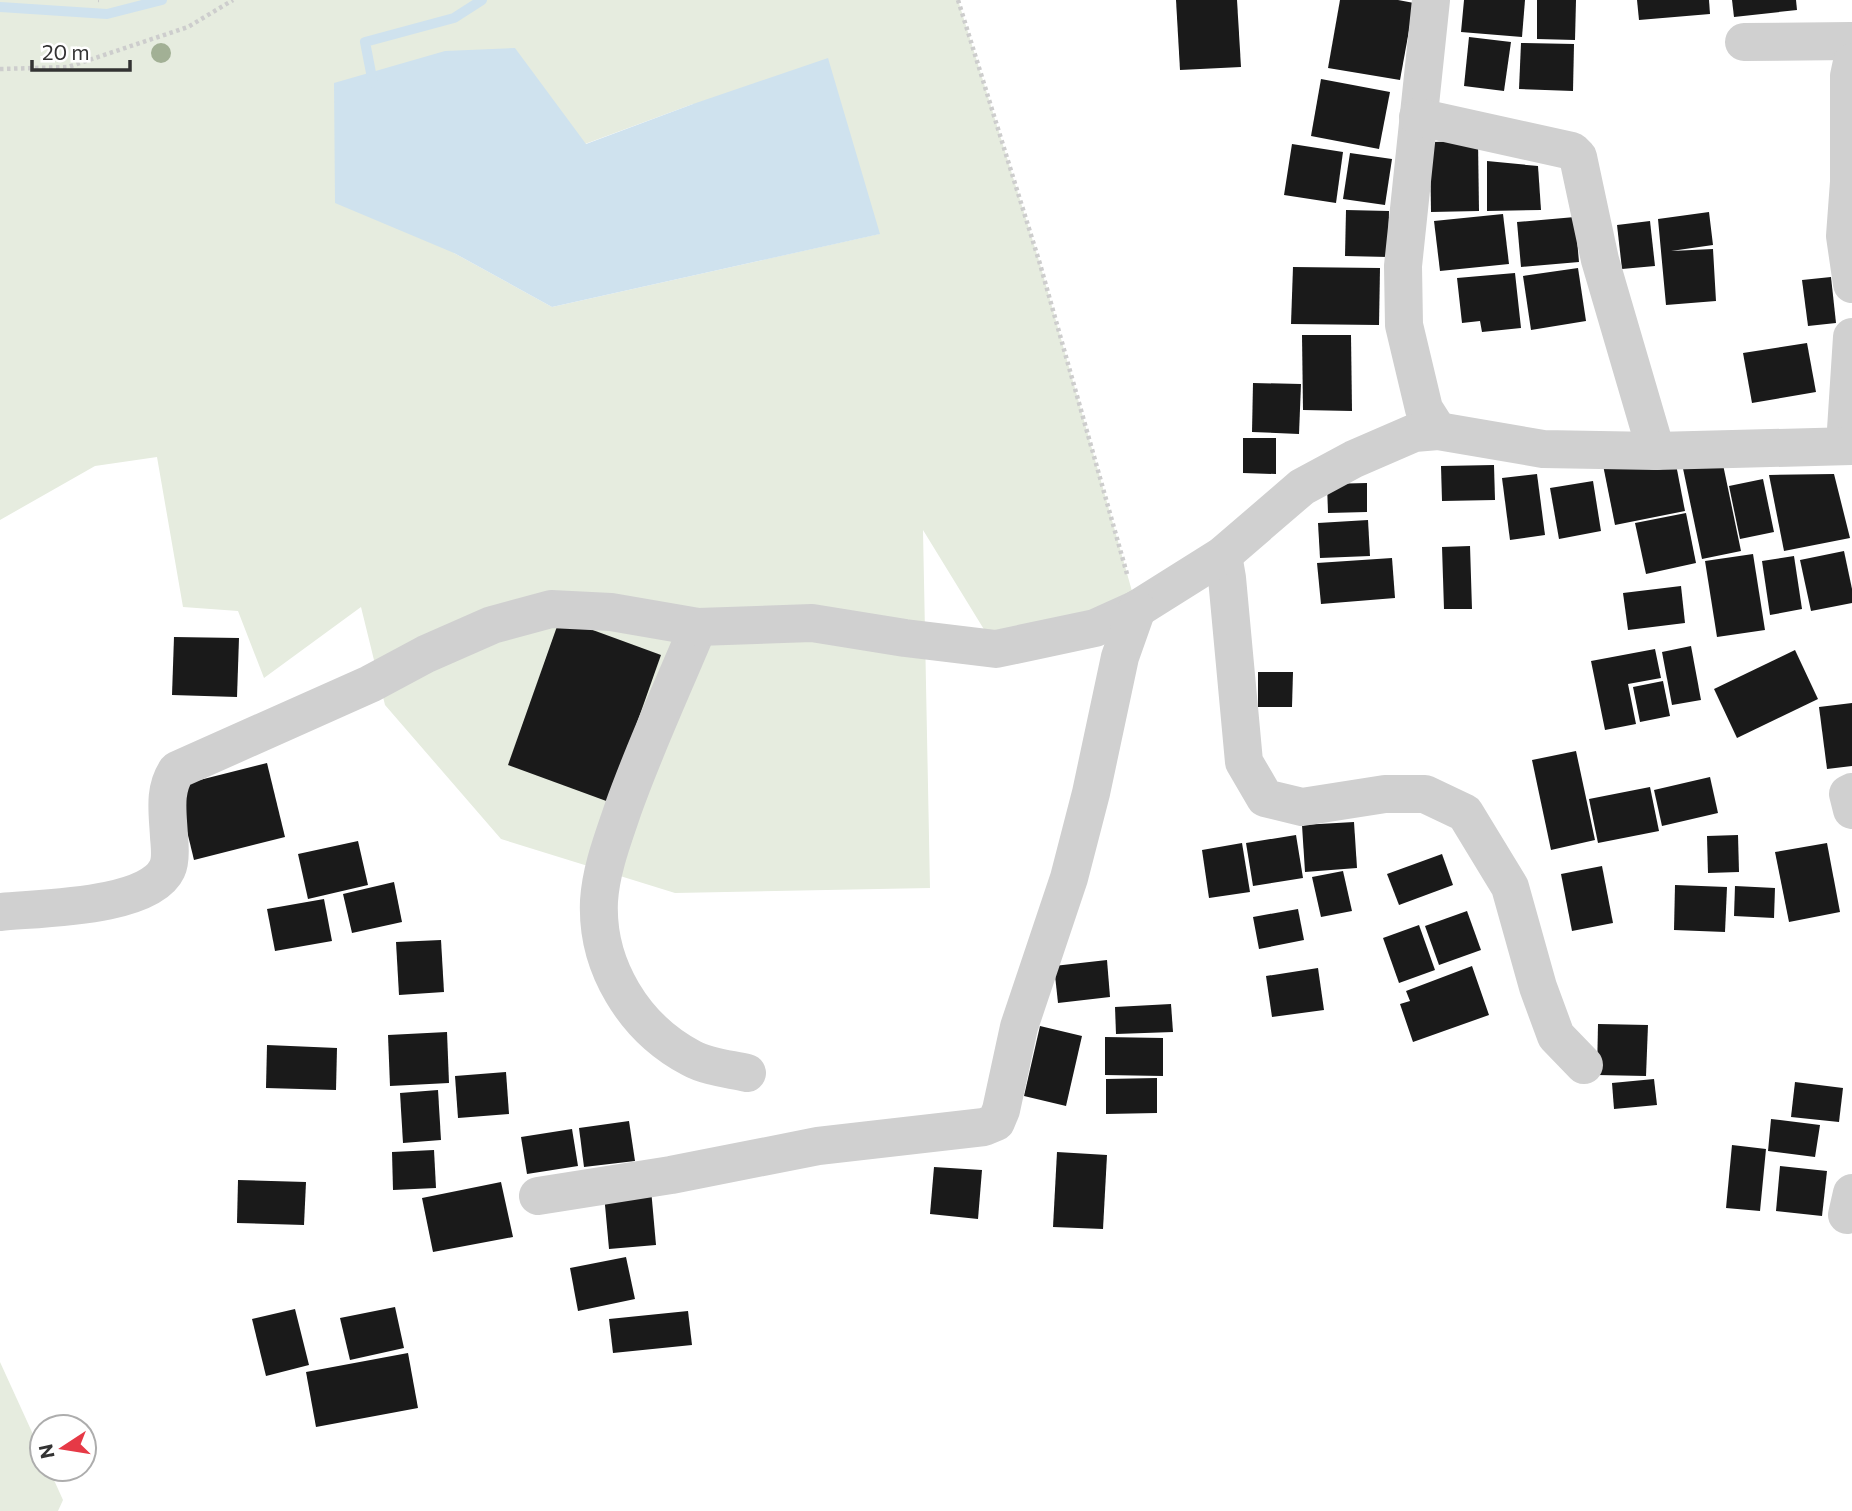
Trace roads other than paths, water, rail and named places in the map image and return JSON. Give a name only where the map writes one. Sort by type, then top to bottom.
[{"type":"street","points":[[1431,0],[1403,266],[1404,326],[1424,409],[1438,431]]},
{"type":"street","points":[[1744,42],[1851,64],[1849,183],[1845,236],[1852,284]]},
{"type":"street","points":[[1418,117],[1572,151],[1578,157],[1600,260],[1657,451]]},
{"type":"street","points":[[0,912],[87,904],[134,895],[155,884],[167,869],[170,848],[167,795],[169,781],[177,770],[370,684],[426,654],[492,625],[551,609],[611,612],[698,627],[812,623],[996,649],[1095,628],[1138,609],[1223,555],[1302,487],[1354,458],[1414,433],[1438,431],[1544,449],[1657,451],[1849,445],[1852,337]]},
{"type":"street","points":[[1223,555],[1244,762],[1265,797],[1302,807],[1385,794],[1425,794],[1465,813],[1510,887],[1538,987],[1556,1036],[1584,1065]]},
{"type":"street","points":[[538,1196],[671,1175],[818,1146],[984,1128],[996,1122],[1019,1027],[1069,878],[1091,793],[1120,657],[1138,609]]},
{"type":"street","points":[[698,627],[633,782],[609,849],[602,876],[600,929],[605,956],[621,993],[652,1031],[692,1059],[747,1073]]},
{"type":"street","points":[[1852,792],[1848,794],[1852,810]]},
{"type":"water","points":[[515,48],[586,144],[828,58],[880,234],[552,307],[454,253],[335,203],[334,83],[445,51]]},
{"type":"waterway","points":[[0,7],[107,14],[162,0]]},
{"type":"waterway","points":[[373,83],[365,42],[454,18],[482,0]]}]
